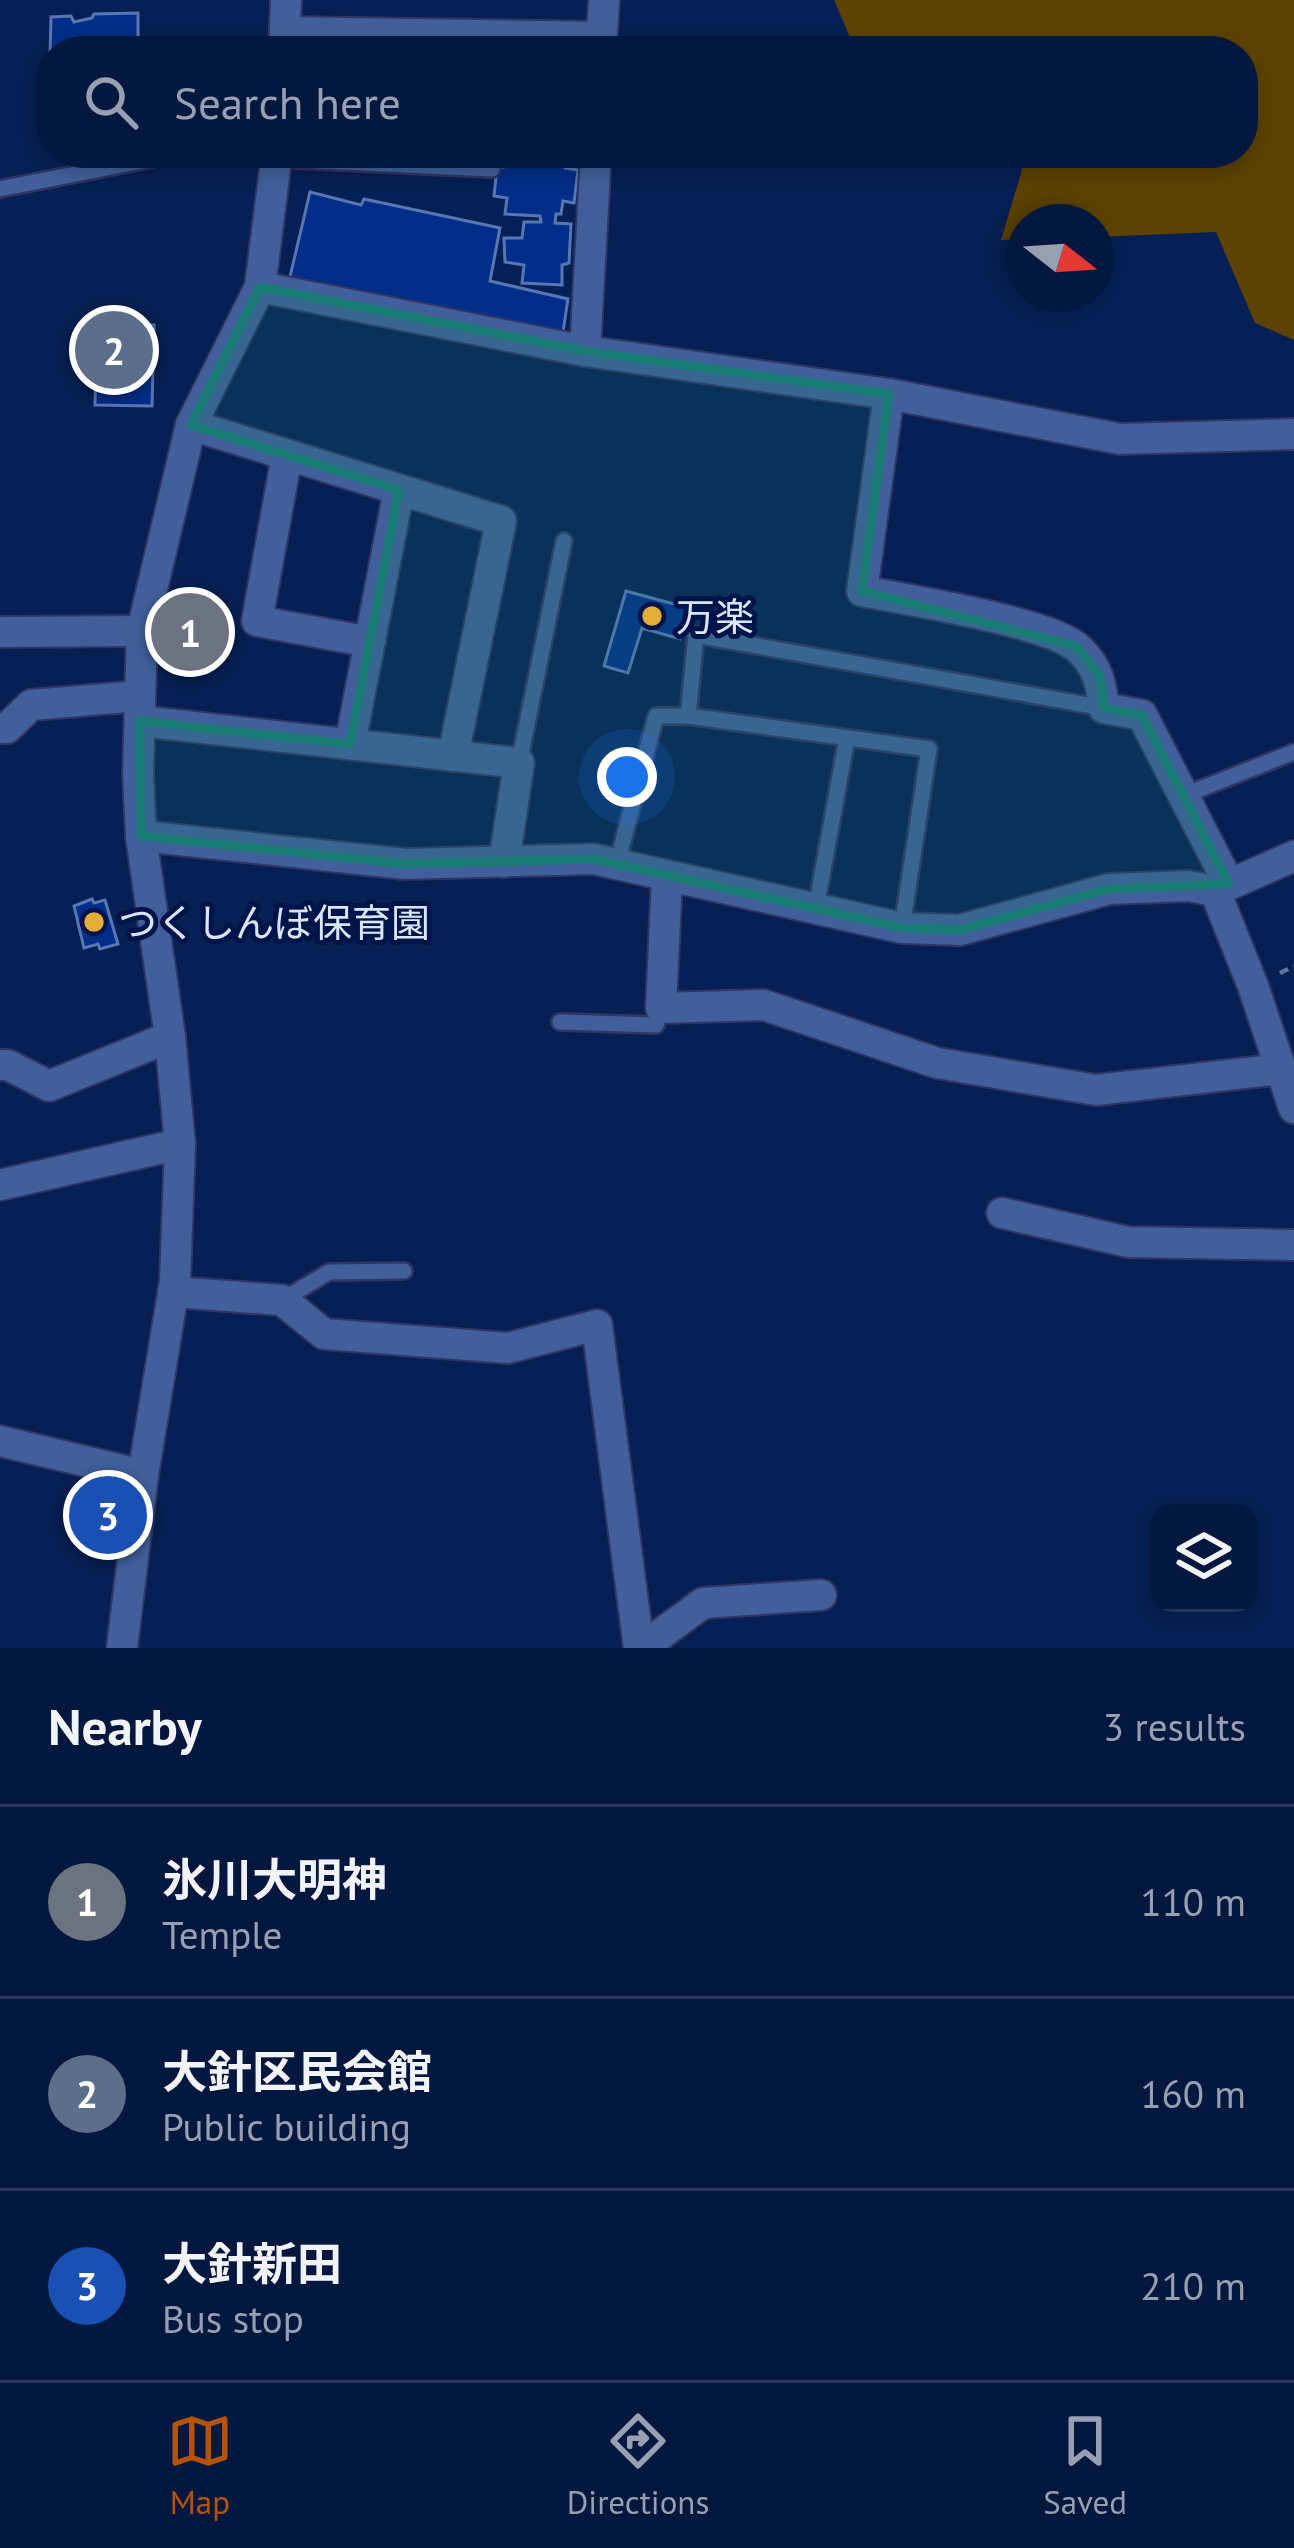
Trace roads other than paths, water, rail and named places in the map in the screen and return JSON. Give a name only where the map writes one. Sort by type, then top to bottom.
[{"type":"street","points":[[285,36],[286,0]]},
{"type":"street","points":[[602,36],[604,0]]},
{"type":"street","points":[[122,1648],[143,1475],[173,1292],[180,1144],[141,836],[142,632],[191,425],[260,287],[275,168]]},
{"type":"street","points":[[585,351],[595,168]]},
{"type":"street","points":[[260,287],[585,351],[889,394],[1120,439],[1294,434]]},
{"type":"street","points":[[889,394],[862,592],[1010,622],[1076,646],[1100,676],[1104,708],[1142,715],[1222,888],[1293,1103]]},
{"type":"street","points":[[191,425],[501,521],[453,756]]},
{"type":"street","points":[[287,455],[256,620],[370,642]]},
{"type":"street","points":[[350,744],[399,490]]},
{"type":"street","points":[[0,632],[142,632]]},
{"type":"street","points":[[0,728],[7,728],[31,705],[139,708],[350,744],[519,763],[504,862]]},
{"type":"street","points":[[141,836],[405,864],[594,859],[902,928],[960,930],[1109,889],[1222,888],[1294,856]]},
{"type":"street","points":[[667,876],[661,1008],[764,1005],[937,1063],[1096,1090],[1281,1069]]},
{"type":"street","points":[[0,1065],[49,1086],[170,1037]]},
{"type":"street","points":[[0,1184],[180,1144]]},
{"type":"street","points":[[1002,1213],[1128,1242],[1294,1245]]},
{"type":"street","points":[[173,1292],[282,1300],[324,1334],[508,1348],[597,1325],[640,1648],[703,1604],[821,1595]]},
{"type":"street","points":[[0,1441],[143,1475]]},
{"type":"lane","points":[[0,189],[69,168]]},
{"type":"lane","points":[[475,168],[492,169]]},
{"type":"lane","points":[[519,763],[564,541]]},
{"type":"lane","points":[[688,716],[696,635],[1104,708]]},
{"type":"lane","points":[[617,864],[656,716],[688,716],[929,749],[902,928]]},
{"type":"lane","points":[[816,908],[847,738]]},
{"type":"lane","points":[[1182,796],[1294,752]]},
{"type":"lane","points":[[560,1022],[656,1025],[661,1008]]},
{"type":"lane","points":[[282,1300],[328,1272],[404,1271]]},
{"type":"place","name":"大針区民会館","points":[[114,350]]},
{"type":"place","name":"万楽","points":[[652,616]]},
{"type":"place","name":"氷川大明神","points":[[190,632]]},
{"type":"place","name":"つくしんぼ保育園","points":[[94,922]]},
{"type":"place","name":"大針新田","points":[[108,1515]]}]
